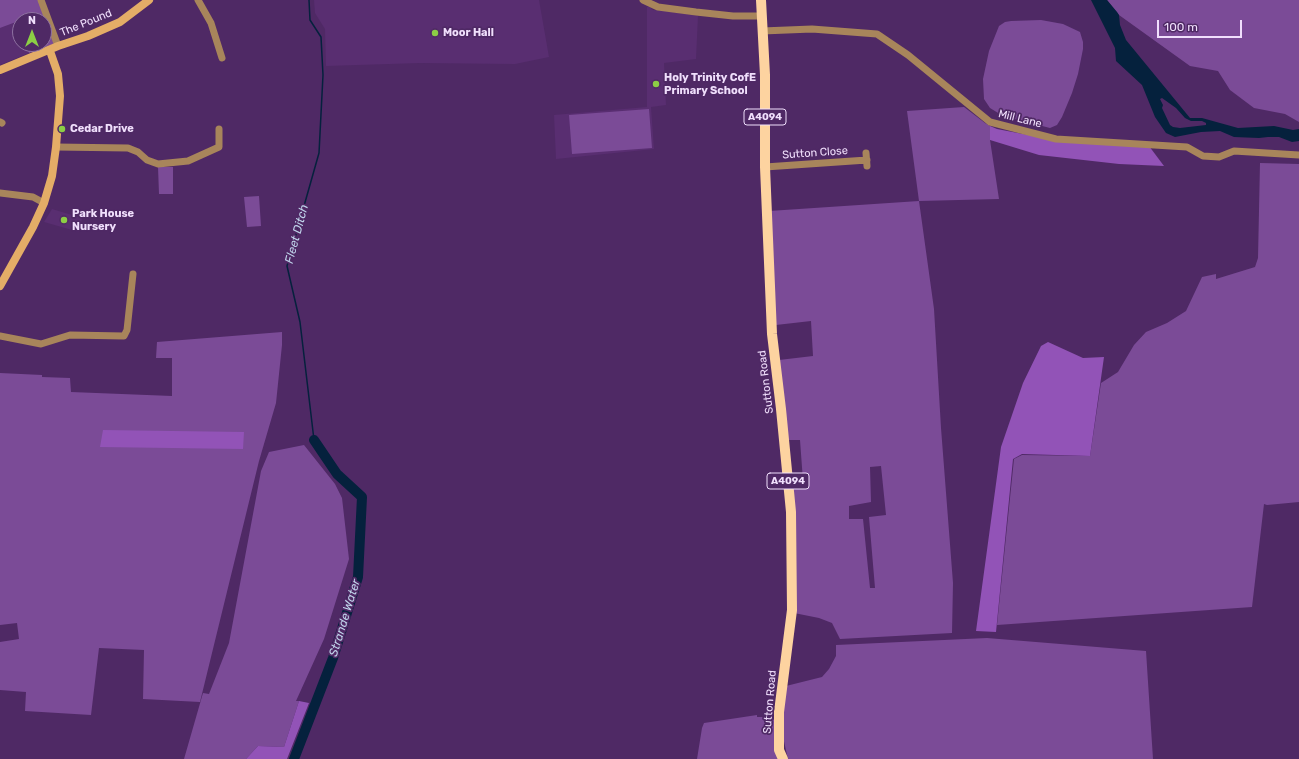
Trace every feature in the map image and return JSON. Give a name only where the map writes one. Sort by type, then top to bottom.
[{"type":"main road","name":"The Pound","points":[[52,50],[58,46],[88,36],[120,22],[149,0]]},
{"type":"main road","name":"Sutton Road","points":[[761,0],[765,75],[765,167],[772,334],[791,512],[792,610],[779,712],[779,750],[783,759]]},
{"type":"main road","name":"The Pound","points":[[0,70],[43,52]]},
{"type":"main road","points":[[0,286],[33,227],[44,203],[52,176],[60,96],[58,74],[50,52]]},
{"type":"street","points":[[42,0],[58,46]]},
{"type":"street","points":[[198,0],[211,23],[222,58]]},
{"type":"street","points":[[643,0],[658,7],[733,16],[761,16]]},
{"type":"street","name":"Mill Lane","points":[[762,31],[812,29],[877,34],[908,55],[990,122],[1056,139],[1187,147],[1203,156],[1219,157],[1234,151],[1299,155]]},
{"type":"street","points":[[56,146],[128,148],[138,152],[147,160],[158,164],[188,161],[219,147],[219,129]]},
{"type":"street","name":"Sutton Close","points":[[765,167],[867,160]]},
{"type":"street","points":[[0,193],[33,197],[44,203]]},
{"type":"street","points":[[0,336],[41,344],[70,335],[124,336],[127,330],[132,274]]},
{"type":"shaded area","points":[[0,0],[39,0],[43,12],[12,12],[12,24],[0,28]]},
{"type":"shaded area","name":"Moor Hall","points":[[314,0],[539,0],[549,57],[515,64],[420,63],[326,66],[325,29],[315,13]]},
{"type":"shaded area","points":[[1107,0],[1299,0],[1299,122],[1285,114],[1254,108],[1230,90],[1218,71],[1190,66],[1119,15]]},
{"type":"shaded area","name":"Holy Trinity CofE Primary School","points":[[647,7],[650,7],[653,10],[698,16],[696,59],[664,63],[666,105],[651,107],[654,149],[556,159],[554,115],[647,107]]},
{"type":"shaded area","points":[[1041,20],[1063,24],[1080,32],[1083,42],[1078,74],[1072,93],[1057,125],[1050,128],[1003,116],[990,108],[984,99],[983,79],[989,51],[999,26],[1005,22],[1011,21]]},
{"type":"shaded area","points":[[12,24],[12,52],[29,53],[0,65],[0,28]]},
{"type":"shaded area","points":[[964,107],[990,126],[990,140],[999,199],[919,201],[907,111]]},
{"type":"shaded area","points":[[649,109],[652,148],[572,154],[569,115]]},
{"type":"shaded area","points":[[990,126],[997,129],[1023,134],[1149,146],[1164,166],[1119,164],[1039,155],[990,140]]},
{"type":"shaded area","points":[[1260,163],[1299,164],[1299,502],[1264,504],[1252,607],[997,625],[1014,459],[1022,455],[1090,456],[1101,383],[1118,372],[1134,345],[1146,332],[1167,323],[1186,311],[1202,277],[1216,274],[1216,279],[1255,267],[1258,258]]},
{"type":"shaded area","points":[[158,167],[173,167],[173,194],[159,194]]},
{"type":"shaded area","points":[[259,196],[261,226],[247,227],[244,197]]},
{"type":"shaded area","points":[[919,201],[934,309],[941,428],[953,583],[952,633],[840,639],[832,623],[819,618],[794,613],[793,482],[803,481],[800,440],[788,440],[779,360],[813,356],[811,321],[776,325],[769,211]],"holes":[[[881,466],[886,515],[869,517],[875,588],[870,588],[863,519],[849,519],[849,506],[871,502],[870,467]]]},
{"type":"shaded area","name":"Park House Nursery","points":[[52,209],[82,218],[79,232],[44,222]]},
{"type":"shaded area","points":[[282,332],[276,403],[259,461],[200,702],[143,699],[144,650],[99,648],[91,715],[25,711],[26,692],[0,690],[0,642],[19,639],[17,623],[0,625],[0,373],[70,378],[71,392],[172,396],[172,358],[156,358],[157,342]]},
{"type":"shaded area","points":[[1048,342],[1083,358],[1104,357],[1090,456],[1022,454],[1013,459],[996,632],[976,631],[1001,447],[1023,383],[1041,346]]},
{"type":"shaded area","points":[[103,430],[244,432],[243,449],[100,447]]},
{"type":"shaded area","points":[[304,445],[335,484],[342,498],[349,559],[324,639],[296,701],[299,701],[284,747],[258,746],[246,759],[184,759],[203,693],[209,694],[229,643],[261,471],[269,452]]},
{"type":"shaded area","points":[[987,638],[1146,651],[1153,759],[788,759],[783,737],[783,711],[786,686],[822,677],[829,669],[836,656],[836,645]]},
{"type":"shaded area","points":[[299,701],[309,703],[287,759],[246,759],[258,746],[284,747]]},
{"type":"shaded area","points":[[757,715],[757,717],[775,720],[778,759],[697,759],[704,723]]},
{"type":"water","points":[[1091,0],[1107,0],[1119,15],[1120,25],[1126,40],[1190,118],[1202,118],[1238,128],[1274,126],[1293,130],[1299,129],[1299,141],[1292,142],[1279,137],[1234,137],[1220,131],[1201,132],[1175,137],[1166,133],[1155,117],[1142,85],[1116,61],[1115,48]],"holes":[[[1162,98],[1176,108],[1185,118],[1191,121],[1202,121],[1206,123],[1206,125],[1180,128],[1173,127],[1170,125],[1162,108],[1163,105],[1160,99]]]},
{"type":"waterway","name":"Fleet Ditch","points":[[309,0],[310,20],[321,37],[323,75],[319,153],[287,266],[300,322],[314,440]]},
{"type":"waterway","name":"Strande Water","points":[[294,759],[333,658],[358,577],[362,497],[337,474],[314,440]]},
{"type":"place","name":"Moor Hall","points":[[435,33]]},
{"type":"place","name":"Holy Trinity CofE Primary School","points":[[656,84]]},
{"type":"place","name":"Cedar Drive","points":[[62,129]]},
{"type":"place","name":"Park House Nursery","points":[[64,220]]}]
